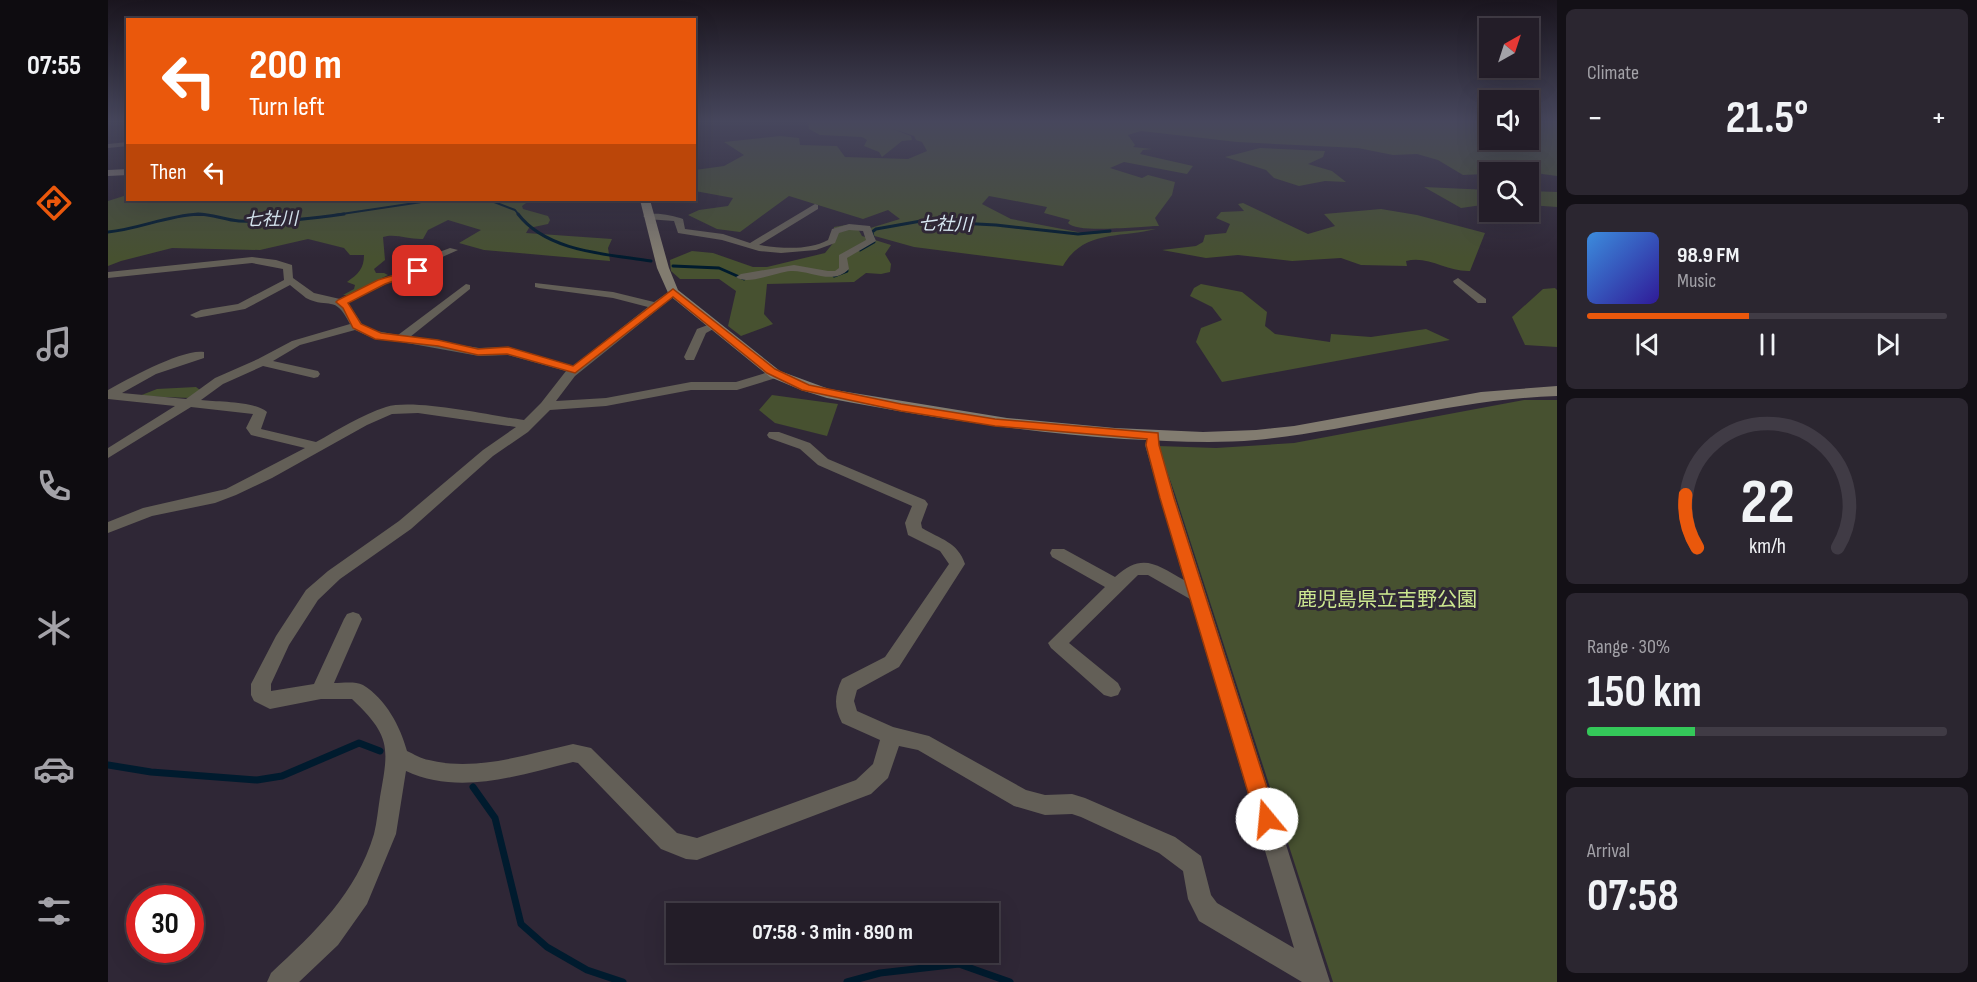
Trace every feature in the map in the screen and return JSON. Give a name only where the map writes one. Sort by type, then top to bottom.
[{"type":"street","points":[[108,172],[126,172]]},
{"type":"street","points":[[645,201],[644,207],[652,224],[664,278],[673,292],[775,374],[827,393],[946,415],[1054,429],[1153,436],[1215,436],[1292,431],[1465,397],[1510,392],[1557,391]]},
{"type":"street","points":[[751,246],[815,207]]},
{"type":"street","points":[[647,216],[676,219],[680,221],[681,231],[723,237],[751,246],[773,249],[817,248],[829,243],[835,231],[849,227],[867,228],[871,241],[842,257],[844,269],[836,274],[796,268],[770,271],[754,277],[741,277]]},
{"type":"street","points":[[341,302],[382,282],[422,269],[437,256],[453,250]]},
{"type":"street","points":[[108,275],[258,260],[288,267],[290,281],[311,296],[341,302],[347,307],[357,326],[368,333],[438,343],[478,352],[508,351],[575,370]]},
{"type":"street","points":[[196,315],[213,310],[236,308],[290,281]]},
{"type":"street","points":[[1458,281],[1482,301]]},
{"type":"street","points":[[539,285],[601,292],[657,306]]},
{"type":"street","points":[[400,339],[466,287]]},
{"type":"street","points":[[280,982],[329,936],[359,896],[385,834],[398,757],[392,733],[377,710],[356,691],[321,691],[270,701],[261,695],[261,684],[282,641],[312,595],[334,575],[405,525],[488,453],[527,425],[546,406],[575,370],[673,292]]},
{"type":"street","points":[[108,454],[219,381],[262,362],[296,343],[357,326]]},
{"type":"street","points":[[690,357],[701,331],[713,326]]},
{"type":"street","points":[[108,395],[147,373],[200,355]]},
{"type":"street","points":[[262,362],[314,374]]},
{"type":"street","points":[[546,406],[606,402],[691,386],[736,386],[775,374]]},
{"type":"street","points":[[108,395],[251,409],[260,412],[254,428],[256,432],[319,447]]},
{"type":"street","points":[[108,528],[148,512],[215,498],[267,476],[380,413],[402,408],[498,419],[527,425]]},
{"type":"street","points":[[774,435],[805,447],[823,462],[920,504],[913,523],[915,531],[949,549],[955,555],[957,564],[892,662],[849,685],[844,701],[849,717],[891,735],[922,742],[1022,799],[1035,804],[1072,804],[1085,808],[1167,845],[1193,864],[1200,899],[1208,912],[1316,979]]},
{"type":"street","points":[[1153,436],[1152,445],[1155,456],[1316,979]]},
{"type":"street","points":[[1058,553],[1116,585]]},
{"type":"street","points":[[1111,689],[1057,644],[1134,569],[1151,569],[1197,595]]},
{"type":"street","points":[[321,691],[352,618]]},
{"type":"street","points":[[398,757],[427,770],[451,773],[483,771],[573,753],[584,755],[669,841],[686,848],[696,849],[863,787],[873,781],[886,764],[891,735]]},
{"type":"green space","points":[[718,167],[1113,167],[1110,168],[1142,178],[1148,175],[1175,182],[1172,195],[1155,218],[1159,226],[1083,228],[1068,223],[1070,220],[1044,213],[1047,207],[989,196],[982,204],[1011,219],[1088,234],[1156,229],[1092,241],[1071,254],[1063,266],[914,247],[871,235],[867,229],[900,219],[888,210],[863,219],[789,196],[740,232],[717,229],[688,215],[699,210],[728,206],[733,198],[696,191],[696,170]]},
{"type":"green space","points":[[1149,167],[1192,167],[1187,174]]},
{"type":"green space","points":[[1256,167],[1318,167],[1332,171],[1346,182],[1325,181],[1299,186],[1274,178],[1266,170]]},
{"type":"green space","points":[[1449,167],[1479,167],[1479,174],[1463,175]]},
{"type":"green space","points":[[1539,167],[1557,167],[1557,176],[1539,174]]},
{"type":"green space","points":[[1424,187],[1479,190],[1479,205],[1461,208]]},
{"type":"green space","points":[[1539,191],[1557,192],[1557,207],[1539,206]]},
{"type":"green space","points":[[126,195],[126,201],[529,201],[522,206],[523,209],[548,216],[550,220],[548,224],[529,228],[526,233],[612,239],[608,248],[610,261],[484,250],[459,243],[481,230],[448,220],[428,230],[423,239],[383,237],[385,260],[374,269],[376,273],[388,275],[348,295],[343,295],[354,289],[355,285],[347,282],[360,271],[364,255],[350,255],[344,248],[308,239],[260,250],[172,248],[108,266],[108,201]]},
{"type":"green space","points":[[1243,203],[1308,234],[1335,226],[1324,214],[1381,209],[1417,215],[1485,233],[1470,271],[1453,269],[1422,260],[1406,261],[1407,266],[1361,265],[1341,258],[1292,261],[1238,255],[1206,258],[1162,250],[1196,246],[1203,242],[1205,235],[1226,233],[1230,224],[1216,218],[1221,212],[1244,211],[1238,204]]},
{"type":"green space","points":[[846,225],[857,227],[862,236],[891,245],[885,254],[891,264],[890,272],[866,273],[854,282],[767,284],[764,314],[773,324],[741,336],[728,326],[736,291],[719,279],[680,279],[671,271],[670,260],[692,251],[713,253],[753,267],[767,267],[825,253],[834,242],[834,227]]},
{"type":"green space","points":[[1201,284],[1242,292],[1267,312],[1265,326],[1275,334],[1330,342],[1331,334],[1371,337],[1426,329],[1450,340],[1222,382],[1196,342],[1201,328],[1222,320],[1212,307],[1190,296],[1194,288]]},
{"type":"green space","points":[[1555,288],[1557,290],[1557,347],[1525,345],[1512,317],[1543,289]]},
{"type":"green space","points":[[196,387],[200,390],[191,398],[139,396],[157,389]]},
{"type":"green space","points":[[772,395],[838,404],[827,436],[775,423],[759,410]]},
{"type":"green space","name":"鹿児島県立吉野公園","points":[[1524,400],[1557,400],[1557,982],[1333,982],[1158,446],[1216,448],[1294,443]]},
{"type":"waterway","name":"七社川","points":[[335,215],[428,201]]},
{"type":"waterway","name":"七社川","points":[[492,201],[515,210],[519,215]]},
{"type":"waterway","name":"七社川","points":[[108,232],[198,214],[252,221],[292,220],[344,214]]},
{"type":"waterway","name":"七社川","points":[[518,214],[530,227],[561,244],[597,253],[651,261]]},
{"type":"waterway","name":"七社川","points":[[191,215],[206,215]]},
{"type":"waterway","name":"七社川","points":[[860,250],[874,242],[872,232],[876,229],[921,221],[996,225],[1078,234],[1110,231]]},
{"type":"waterway","name":"七社川","points":[[834,276],[847,271],[846,264]]},
{"type":"waterway","name":"七社川","points":[[673,266],[719,268],[744,279]]},
{"type":"waterway","points":[[108,765],[151,772],[257,780],[282,776],[359,743],[380,751]]},
{"type":"waterway","points":[[473,787],[495,818],[521,924],[547,947],[587,970],[623,982]]},
{"type":"waterway","points":[[847,982],[880,973],[959,964],[1010,982]]},
{"type":"route","points":[[418,271],[382,282],[341,302],[347,307],[357,326],[368,333],[403,340],[438,343],[478,352],[508,351],[575,370],[673,292],[771,371],[784,379],[806,387],[901,408],[995,423],[1153,436],[1152,445],[1167,498],[1267,819]]}]
